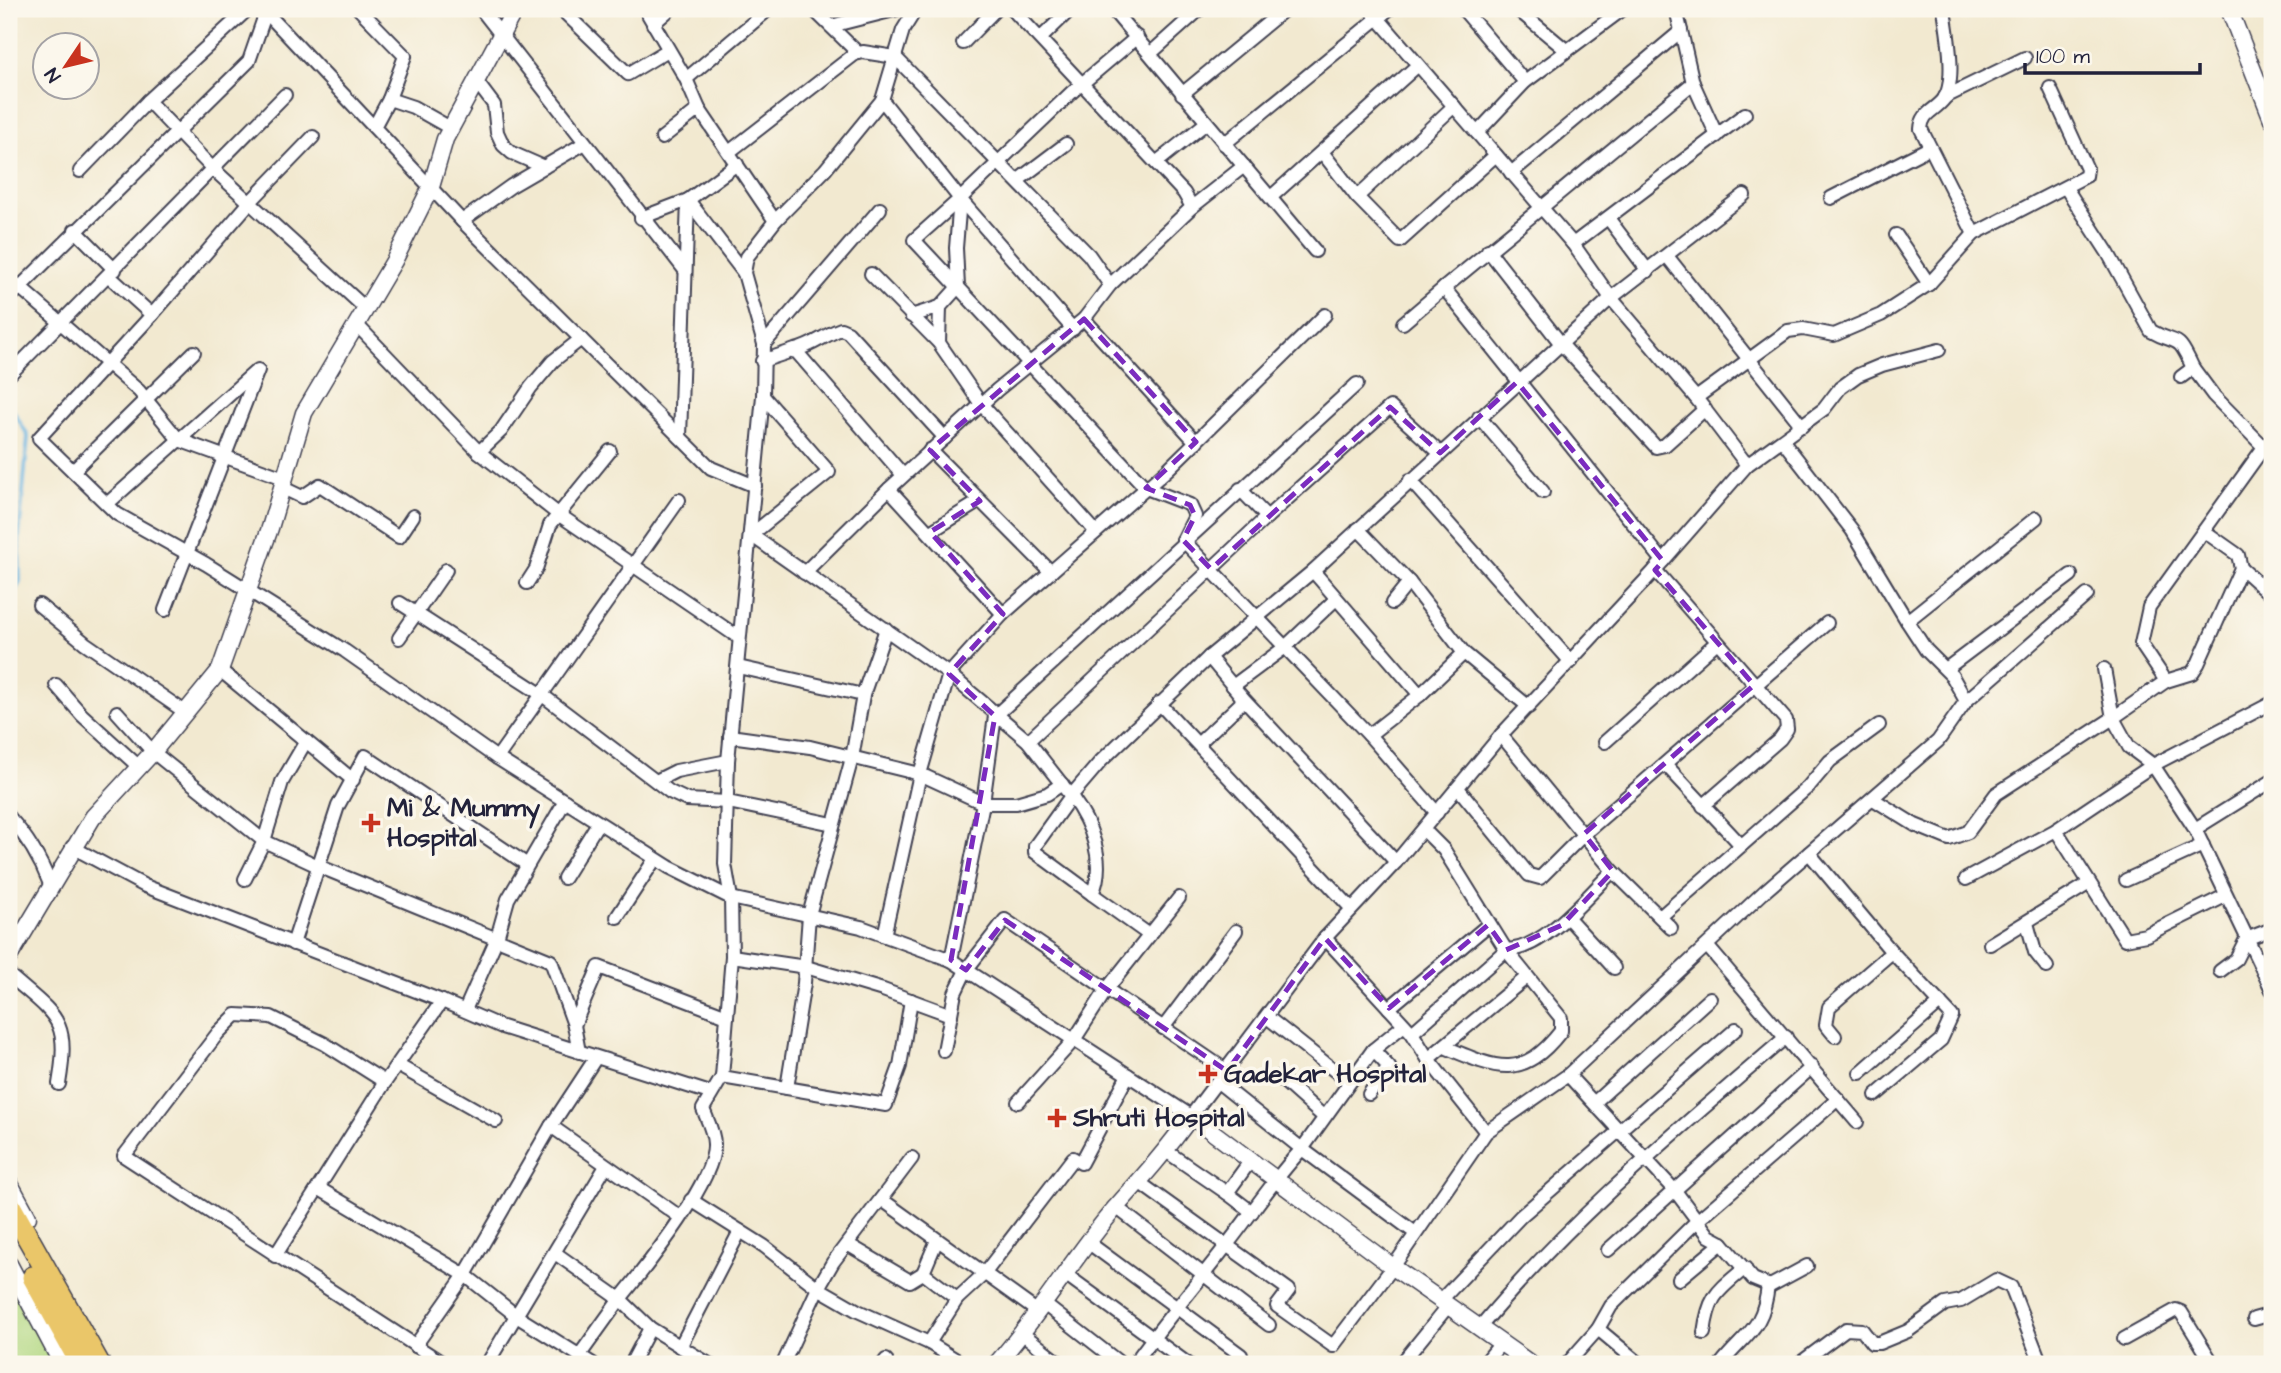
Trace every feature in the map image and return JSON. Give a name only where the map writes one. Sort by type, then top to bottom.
[{"type":"highway","points":[[9,1204],[99,1364]]},
{"type":"highway","points":[[9,1233],[81,1364]]},
{"type":"street","points":[[80,171],[148,101],[248,9]]},
{"type":"street","points":[[359,9],[405,56],[389,99],[374,127]]},
{"type":"street","points":[[481,9],[641,218],[684,269]]},
{"type":"street","points":[[12,944],[93,817],[153,752],[220,670],[249,590],[304,413],[394,261],[431,187],[452,129],[514,9]]},
{"type":"street","points":[[561,9],[628,74],[667,51]]},
{"type":"street","points":[[645,9],[699,109],[775,220]]},
{"type":"street","points":[[653,24],[670,9]]},
{"type":"street","points":[[685,79],[769,9]]},
{"type":"street","points":[[813,9],[858,53],[895,57],[1089,255],[1110,285]]},
{"type":"street","points":[[831,26],[898,9]]},
{"type":"street","points":[[744,272],[747,257],[775,220],[825,170],[882,100],[904,30],[916,9]]},
{"type":"street","points":[[962,43],[996,9]]},
{"type":"street","points":[[1012,9],[1156,163],[1192,207]]},
{"type":"street","points":[[1041,38],[1071,9]]},
{"type":"street","points":[[1112,9],[1315,251]]},
{"type":"street","points":[[1151,53],[1200,9]]},
{"type":"street","points":[[1182,93],[1285,9]]},
{"type":"street","points":[[1224,144],[1374,13],[1389,9]]},
{"type":"street","points":[[1463,9],[1525,82]]},
{"type":"street","points":[[1517,9],[1566,50]]},
{"type":"street","points":[[1478,133],[1525,82],[1623,9]]},
{"type":"street","points":[[1676,9],[1693,83],[1717,135]]},
{"type":"street","points":[[1944,9],[1950,78],[1945,97]]},
{"type":"street","points":[[2229,9],[2272,119]]},
{"type":"street","points":[[265,10],[463,221],[711,468],[755,486]]},
{"type":"street","points":[[265,10],[250,61],[177,134],[12,288],[59,324],[145,400],[179,440],[224,455],[283,482],[302,497],[320,485],[399,537],[413,516]]},
{"type":"street","points":[[1374,13],[1573,244],[1611,298],[1705,409],[1747,465]]},
{"type":"street","points":[[1511,173],[1681,31]]},
{"type":"street","points":[[1137,37],[1083,83],[914,240],[1146,488],[1190,505],[1195,516],[1183,540]]},
{"type":"street","points":[[729,152],[858,53]]},
{"type":"street","points":[[1975,234],[1929,148],[1921,129],[1922,121],[1945,97],[2025,58]]},
{"type":"street","points":[[1271,197],[1419,65]]},
{"type":"street","points":[[476,80],[494,105],[497,132],[503,145],[512,153],[544,167]]},
{"type":"street","points":[[1403,323],[1693,83]]},
{"type":"street","points":[[1696,398],[1788,331],[1804,329],[1834,335],[1881,315],[1929,284],[1975,234],[2086,176],[2087,169],[2050,88]]},
{"type":"street","points":[[9,375],[112,273],[211,167],[285,95]]},
{"type":"street","points":[[389,99],[413,107],[452,129]]},
{"type":"street","points":[[882,100],[960,199],[1073,329]]},
{"type":"street","points":[[148,101],[211,167],[365,308]]},
{"type":"street","points":[[1357,197],[1454,106]]},
{"type":"street","points":[[662,138],[699,109]]},
{"type":"street","points":[[1573,244],[1745,114]]},
{"type":"street","points":[[1156,163],[1206,123]]},
{"type":"street","points":[[313,137],[251,201],[152,315],[104,364],[39,438],[117,514],[249,590],[345,651],[497,758],[655,859],[731,898],[809,915],[884,936],[951,960],[1191,1116],[1393,1267],[1531,1364]]},
{"type":"street","points":[[463,221],[544,167],[585,144]]},
{"type":"street","points":[[1017,181],[1066,144]]},
{"type":"street","points":[[1831,198],[1929,148]]},
{"type":"street","points":[[1322,152],[1357,197],[1396,240],[1401,241],[1496,155]]},
{"type":"street","points":[[641,218],[688,200],[737,164]]},
{"type":"street","points":[[804,573],[930,450],[1084,319],[1110,285],[1192,207],[1244,166]]},
{"type":"street","points":[[2066,188],[2108,253],[2151,331],[2173,338],[2181,344],[2193,368],[2213,395],[2264,447],[2149,607],[2141,644],[2165,681]]},
{"type":"street","points":[[1148,934],[1035,852],[1035,846],[1071,796],[1159,703],[1209,657],[1313,571],[1611,298],[1744,195]]},
{"type":"street","points":[[911,316],[940,307],[958,287],[957,224],[960,199]]},
{"type":"street","points":[[680,437],[688,200]]},
{"type":"street","points":[[318,1188],[465,1275],[518,1317],[588,1362],[620,1299],[680,1217],[712,1161],[715,1144],[703,1109],[710,1093],[722,1077],[732,957],[731,898],[725,863],[728,761],[763,396],[764,344],[744,272],[688,200]]},
{"type":"street","points":[[764,344],[880,209]]},
{"type":"street","points":[[1608,218],[1648,271]]},
{"type":"street","points":[[75,230],[152,315]]},
{"type":"street","points":[[1896,235],[1929,284]]},
{"type":"street","points":[[1488,250],[1562,345],[1656,447],[1665,444],[1705,409]]},
{"type":"street","points":[[1667,256],[1802,426]]},
{"type":"street","points":[[871,274],[939,344],[981,404],[1096,532]]},
{"type":"street","points":[[1444,288],[1717,642],[1786,720],[1787,729],[1703,806]]},
{"type":"street","points":[[939,344],[940,307]]},
{"type":"street","points":[[884,936],[920,774],[949,674],[1003,614],[1196,442],[1325,315]]},
{"type":"street","points":[[1084,319],[1196,442]]},
{"type":"street","points":[[356,324],[479,452],[558,514],[738,637]]},
{"type":"street","points":[[762,361],[810,347],[841,329],[848,332],[945,438]]},
{"type":"street","points":[[479,452],[501,431],[531,387],[554,360],[581,339]]},
{"type":"street","points":[[795,350],[903,475]]},
{"type":"street","points":[[996,1364],[1023,1334],[1116,1207],[1166,1152],[1325,938],[1424,830],[1501,735],[1659,566],[1747,465],[1824,409],[1840,388],[1858,375],[1882,365],[1939,350]]},
{"type":"street","points":[[73,471],[194,352]]},
{"type":"street","points":[[2181,377],[2193,368]]},
{"type":"street","points":[[107,504],[258,370],[165,610]]},
{"type":"street","points":[[951,960],[983,803],[995,716],[1183,540],[1357,384]]},
{"type":"street","points":[[751,535],[829,472],[763,396]]},
{"type":"street","points":[[1028,741],[1267,517],[1390,407],[1440,453]]},
{"type":"street","points":[[1479,417],[1543,492]]},
{"type":"street","points":[[1783,441],[1852,530],[1926,650],[1946,669],[1962,690],[1966,701]]},
{"type":"street","points":[[930,450],[1051,572]]},
{"type":"street","points":[[527,583],[536,569],[544,538],[558,514],[610,451]]},
{"type":"street","points":[[1410,480],[1571,662]]},
{"type":"street","points":[[889,489],[1003,614]]},
{"type":"street","points":[[1240,489],[1267,517]]},
{"type":"street","points":[[497,758],[679,500]]},
{"type":"street","points":[[930,532],[980,501]]},
{"type":"street","points":[[1907,621],[2036,518]]},
{"type":"street","points":[[1358,529],[1409,582],[1464,653],[1529,707]]},
{"type":"street","points":[[2204,531],[2238,555],[2241,568],[2272,596]]},
{"type":"street","points":[[751,535],[949,674],[995,716],[1028,741],[1071,796],[1087,823],[1100,869],[1092,894]]},
{"type":"street","points":[[1183,540],[1369,735],[1437,813]]},
{"type":"street","points":[[1873,799],[1938,836],[1949,839],[1968,832],[1996,794],[2165,681],[2192,673],[2241,568]]},
{"type":"street","points":[[399,638],[446,570]]},
{"type":"street","points":[[1313,571],[1420,695]]},
{"type":"street","points":[[1946,669],[2071,575]]},
{"type":"street","points":[[1392,603],[1409,582]]},
{"type":"street","points":[[1140,1183],[1289,1290],[1278,1306],[1333,1346],[1393,1267],[1414,1232],[1486,1132],[1568,1075],[1809,853],[1938,741],[1966,701],[2087,595]]},
{"type":"street","points":[[1238,692],[1336,599]]},
{"type":"street","points":[[400,603],[541,694],[656,781],[687,800],[728,802],[833,824]]},
{"type":"street","points":[[39,605],[85,643],[185,712]]},
{"type":"street","points":[[1458,788],[1534,879],[1540,878],[1584,833],[1666,765],[1827,623]]},
{"type":"street","points":[[788,1088],[806,967],[809,915],[852,758],[863,695],[886,629]]},
{"type":"street","points":[[1605,742],[1717,642]]},
{"type":"street","points":[[1369,735],[1420,695],[1464,653]]},
{"type":"street","points":[[1209,657],[1238,692],[1396,862]]},
{"type":"street","points":[[738,667],[863,695]]},
{"type":"street","points":[[2104,669],[2113,718],[2129,747],[2153,765],[2195,829],[2272,990]]},
{"type":"street","points":[[220,670],[353,780]]},
{"type":"street","points":[[56,685],[82,715],[138,766]]},
{"type":"street","points":[[1199,743],[1241,704],[1238,692]]},
{"type":"street","points":[[1966,879],[2056,830],[2153,765],[2272,702]]},
{"type":"street","points":[[1159,703],[1351,908]]},
{"type":"street","points":[[117,712],[153,752],[264,841],[318,866],[551,961],[574,1025],[579,1052]]},
{"type":"street","points":[[1660,917],[1808,787],[1830,761],[1879,725]]},
{"type":"street","points":[[1501,735],[1613,871],[1671,928]]},
{"type":"street","points":[[730,736],[810,747],[920,774],[983,803],[1016,803],[1046,794],[1062,784]]},
{"type":"street","points":[[245,879],[264,841],[282,782],[306,741]]},
{"type":"street","points":[[293,944],[338,806],[365,756],[526,864]]},
{"type":"street","points":[[656,781],[676,771],[728,761]]},
{"type":"street","points":[[1666,765],[1740,844]]},
{"type":"street","points":[[2195,829],[2272,781]]},
{"type":"street","points":[[465,1010],[497,938],[508,899],[565,801]]},
{"type":"street","points":[[9,817],[33,846],[50,884]]},
{"type":"street","points":[[564,878],[598,823]]},
{"type":"street","points":[[1424,830],[1451,860],[1488,925],[1506,950],[1561,1018],[1561,1031],[1550,1045],[1528,1063],[1493,1067],[1446,1048]]},
{"type":"street","points":[[2056,830],[2125,939],[2146,935],[2225,896]]},
{"type":"street","points":[[2126,880],[2203,845]]},
{"type":"street","points":[[72,847],[145,886],[465,1010],[502,1027],[595,1059],[710,1093]]},
{"type":"street","points":[[1809,853],[1892,952],[1952,1016],[1941,1040],[1876,1096]]},
{"type":"street","points":[[617,917],[655,859]]},
{"type":"street","points":[[1135,1364],[1176,1306],[1204,1275],[1252,1212],[1275,1177],[1302,1149],[1373,1050],[1408,1029],[1506,950],[1516,950],[1569,919],[1613,871]]},
{"type":"street","points":[[1990,944],[2088,884]]},
{"type":"street","points":[[1018,1102],[1073,1040],[1148,934],[1179,898]]},
{"type":"street","points":[[1569,919],[1614,968]]},
{"type":"street","points":[[944,1051],[955,993],[966,970],[1005,920],[1227,1071]]},
{"type":"street","points":[[2027,923],[2035,952],[2047,967]]},
{"type":"street","points":[[1389,1008],[1488,925]]},
{"type":"street","points":[[2220,971],[2236,959],[2246,939],[2272,929]]},
{"type":"street","points":[[1163,1028],[1236,932]]},
{"type":"street","points":[[1325,938],[1408,1029],[1428,1059],[1486,1132]]},
{"type":"street","points":[[1708,947],[1857,1122]]},
{"type":"street","points":[[1835,1036],[1826,1024],[1829,1007],[1892,952]]},
{"type":"street","points":[[732,957],[806,967],[911,1000],[951,1016]]},
{"type":"street","points":[[574,1025],[599,967],[727,1016]]},
{"type":"street","points":[[9,975],[45,1006],[63,1030],[65,1049],[59,1084]]},
{"type":"street","points":[[1428,1059],[1446,1048],[1527,977]]},
{"type":"street","points":[[1595,1102],[1710,998]]},
{"type":"street","points":[[722,1077],[886,1105],[900,1066],[911,1000]]},
{"type":"street","points":[[275,1256],[385,1082],[399,1066],[442,1001]]},
{"type":"street","points":[[1860,1073],[1940,1003]]},
{"type":"street","points":[[385,1082],[271,1017],[236,1015],[218,1033],[124,1156],[444,1364]]},
{"type":"street","points":[[1267,1017],[1349,1082]]},
{"type":"street","points":[[1401,1364],[1444,1303],[1521,1216],[1736,1029]]},
{"type":"street","points":[[1480,1326],[1533,1264],[1645,1158],[1786,1037]]},
{"type":"street","points":[[1369,1094],[1389,1067],[1373,1050]]},
{"type":"street","points":[[415,1346],[465,1275],[551,1126],[595,1059]]},
{"type":"street","points":[[399,1066],[496,1121]]},
{"type":"street","points":[[1608,1250],[1676,1192],[1812,1067]]},
{"type":"street","points":[[929,1343],[957,1299],[984,1274],[1073,1158],[1081,1163],[1128,1075]]},
{"type":"street","points":[[1568,1075],[1676,1192],[1709,1236],[1722,1243],[1754,1279],[1768,1285],[1807,1266]]},
{"type":"street","points":[[1279,1077],[1324,1117]]},
{"type":"street","points":[[1218,1082],[1302,1149],[1414,1232]]},
{"type":"street","points":[[1567,1364],[1598,1329],[1611,1306],[1698,1220],[1838,1099]]},
{"type":"street","points":[[551,1126],[680,1217]]},
{"type":"street","points":[[1166,1152],[1252,1212]]},
{"type":"street","points":[[783,1364],[833,1262],[849,1245],[912,1158]]},
{"type":"street","points":[[1227,1193],[1251,1160]]},
{"type":"street","points":[[486,1364],[518,1317],[606,1166]]},
{"type":"street","points":[[9,1182],[111,1364]]},
{"type":"street","points":[[881,1199],[984,1274],[1041,1308],[1121,1364]]},
{"type":"street","points":[[691,1200],[740,1231],[818,1288],[858,1311],[929,1343],[963,1364]]},
{"type":"street","points":[[1116,1207],[1269,1325]]},
{"type":"street","points":[[680,1347],[740,1231]]},
{"type":"street","points":[[849,1245],[910,1281],[923,1273],[937,1240]]},
{"type":"street","points":[[1679,1279],[1722,1243]]},
{"type":"street","points":[[1089,1244],[1241,1355]]},
{"type":"street","points":[[555,1253],[620,1299],[650,1328],[709,1364]]},
{"type":"street","points":[[9,1264],[62,1364]]},
{"type":"street","points":[[1704,1333],[1708,1306],[1745,1268]]},
{"type":"street","points":[[923,1273],[957,1299]]},
{"type":"street","points":[[1065,1274],[1188,1364]]},
{"type":"street","points":[[1799,1364],[1846,1329],[1862,1330],[1872,1343],[1879,1343],[1908,1331],[1945,1304],[1961,1301],[1996,1280],[2011,1287],[2041,1364]]},
{"type":"street","points":[[1721,1364],[1755,1328],[1766,1309],[1768,1285]]},
{"type":"street","points":[[2124,1339],[2170,1310],[2176,1310],[2181,1312],[2213,1364]]},
{"type":"street","points":[[2255,1319],[2272,1314]]},
{"type":"street","points":[[631,1364],[650,1328]]},
{"type":"street","points":[[1598,1329],[1640,1364]]},
{"type":"street","points":[[1023,1334],[1061,1364]]},
{"type":"street","points":[[1484,1364],[1502,1342]]},
{"type":"highlighted area","points":[[1084,319],[1196,442],[1146,488],[1190,505],[1195,516],[1183,540],[1211,569],[1390,407],[1440,453],[1517,382],[1663,561],[1655,570],[1754,685],[1584,834],[1613,871],[1562,925],[1506,950],[1488,925],[1389,1008],[1325,938],[1227,1071],[1005,920],[966,970],[951,960],[995,716],[949,674],[1003,614],[930,532],[980,501],[930,450]]},
{"type":"green space","points":[[9,1281],[56,1364],[9,1364]]},
{"type":"waterway","points":[[9,403],[28,436],[19,537],[20,581],[9,605]]},
{"type":"place","name":"Mi & Mummy Hospital","points":[[371,823]]},
{"type":"place","name":"Gadekar Hospital","points":[[1208,1074]]},
{"type":"place","name":"Shruti Hospital","points":[[1057,1118]]}]
